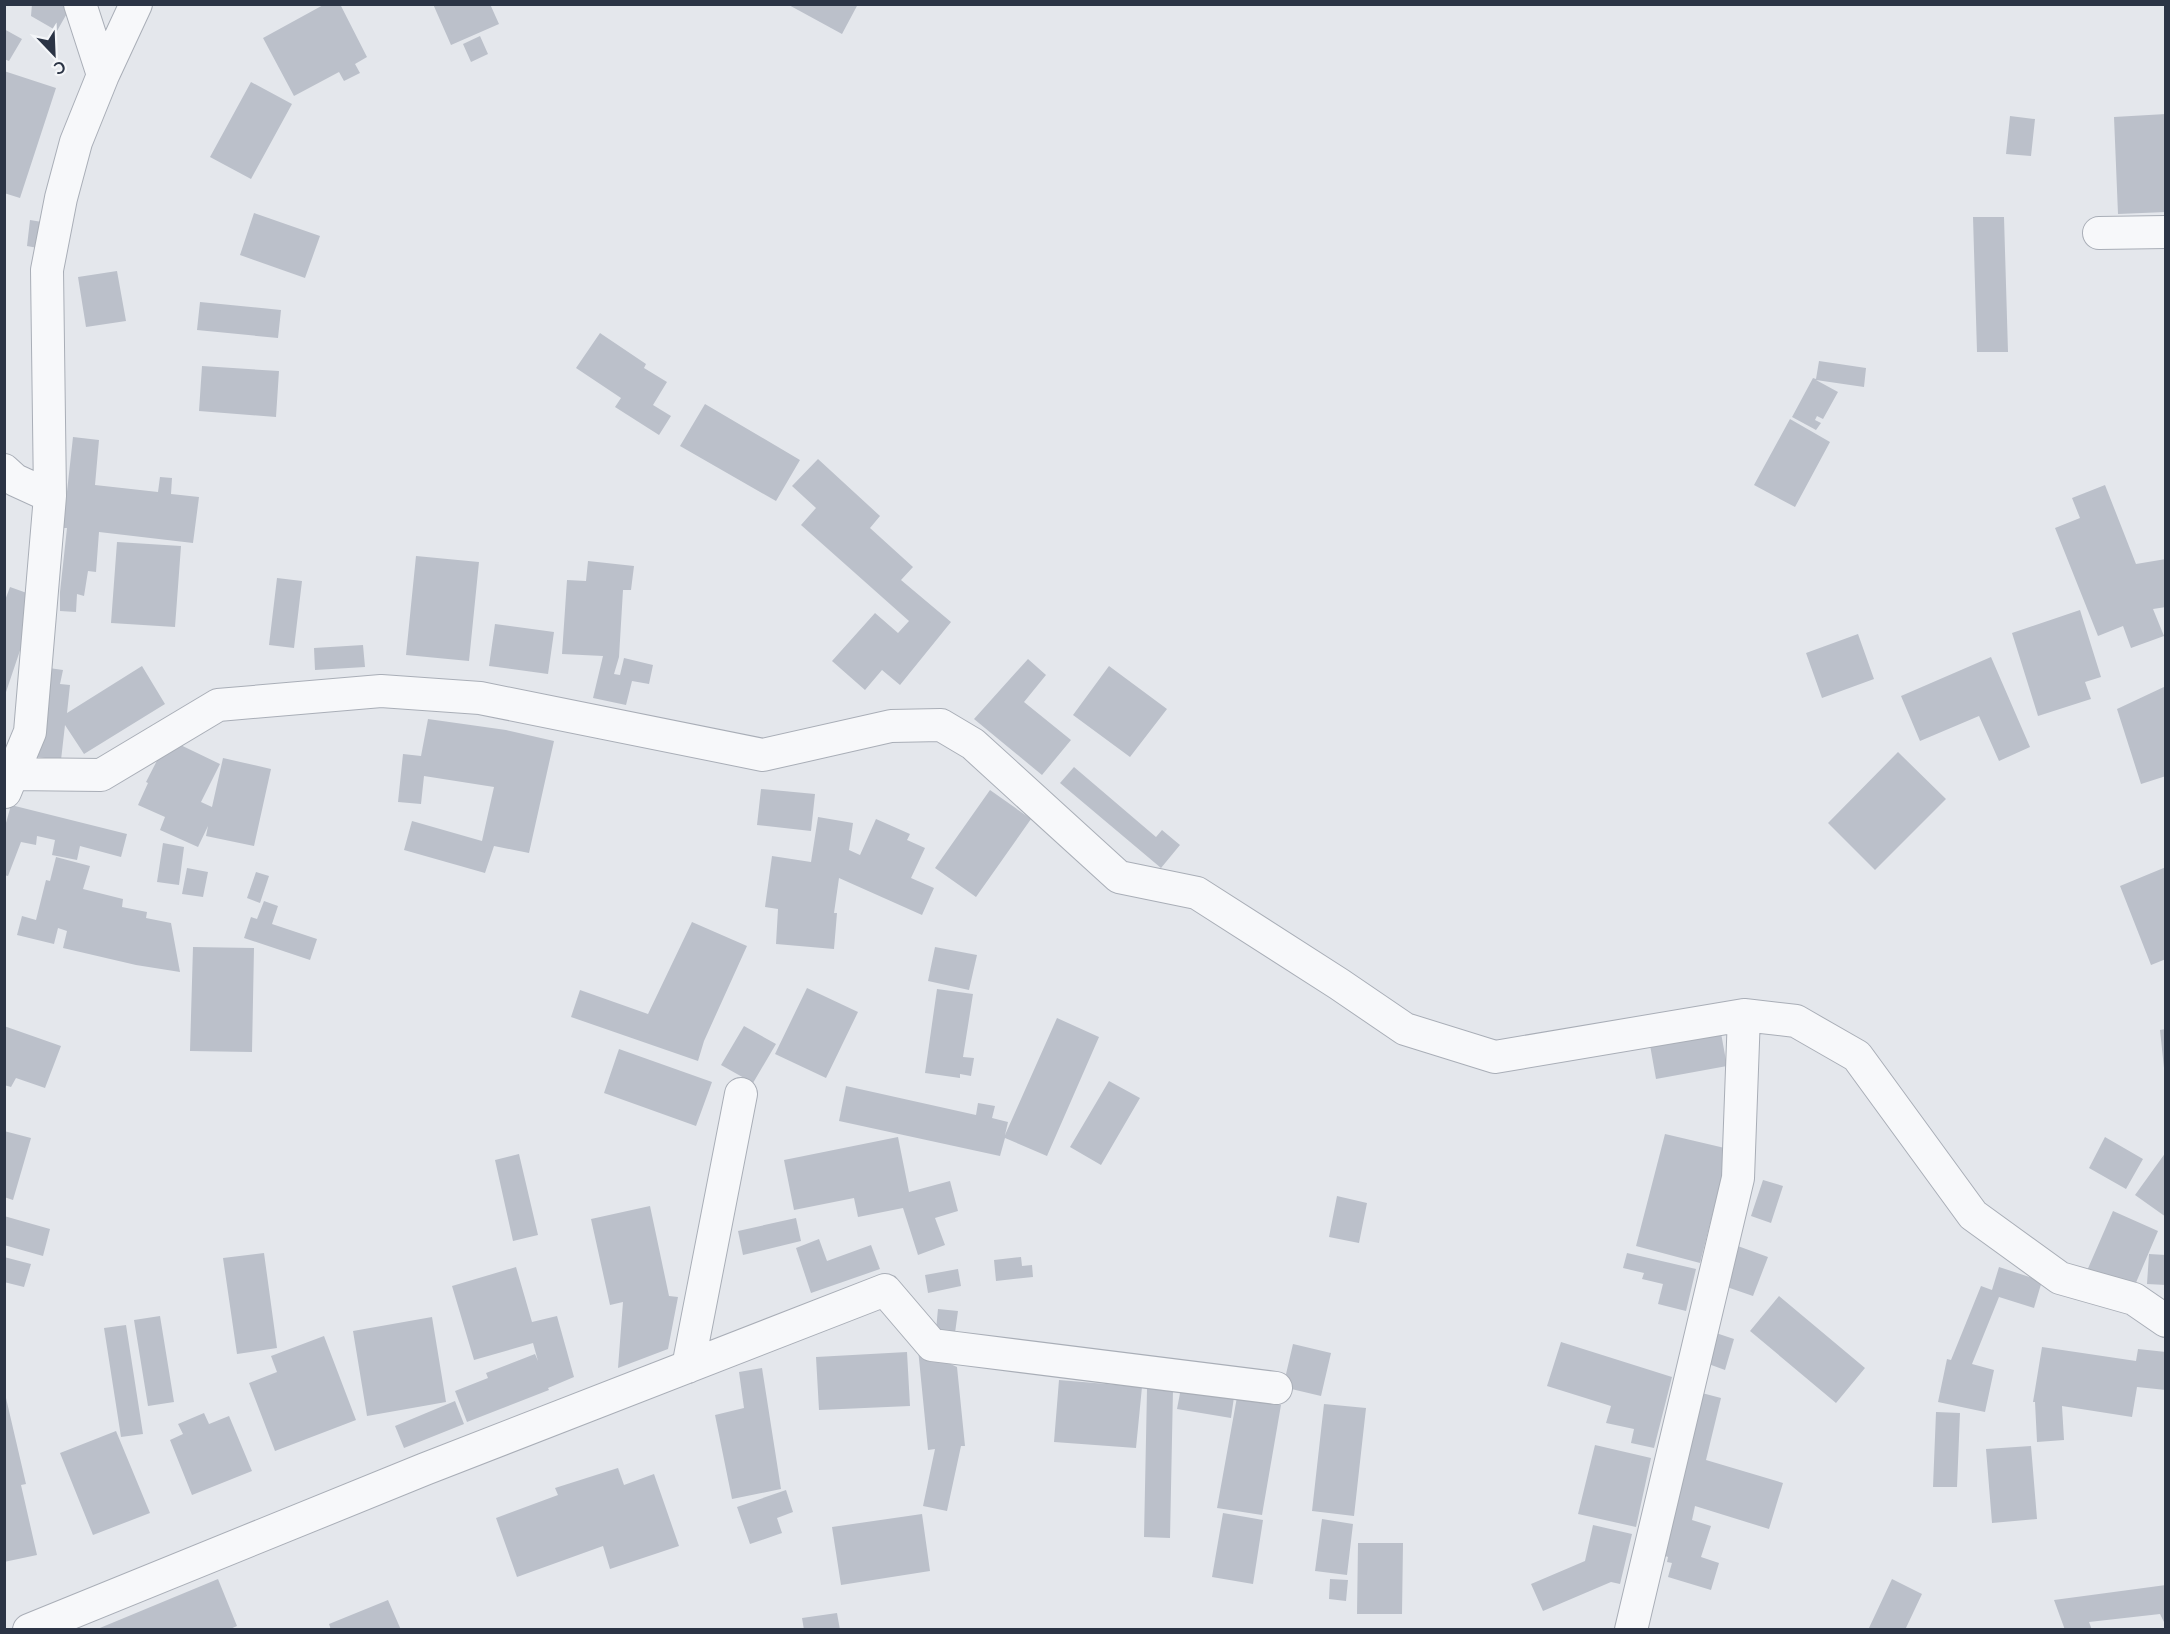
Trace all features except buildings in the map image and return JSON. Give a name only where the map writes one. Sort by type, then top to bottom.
[{"type":"street","points":[[80,4],[102,75]]},
{"type":"street","points":[[136,4],[102,75],[76,142],[61,198],[47,270],[50,496],[30,732],[9,784],[101,775],[218,705],[381,691],[480,698],[764,755],[891,726],[941,725],[973,744],[1119,877],[1197,893],[1405,1029],[1495,1057],[1744,1015],[1796,1021],[1857,1056],[1973,1215],[2060,1278],[2134,1299],[2166,1321]]},
{"type":"street","points":[[2099,233],[2166,232]]},
{"type":"street","points":[[4,470],[15,480],[50,496]]},
{"type":"street","points":[[1631,1629],[1738,1178],[1744,1015]]},
{"type":"street","points":[[688,1366],[741,1094]]},
{"type":"street","points":[[29,1629],[425,1468],[885,1290],[932,1345],[1276,1388]]}]
